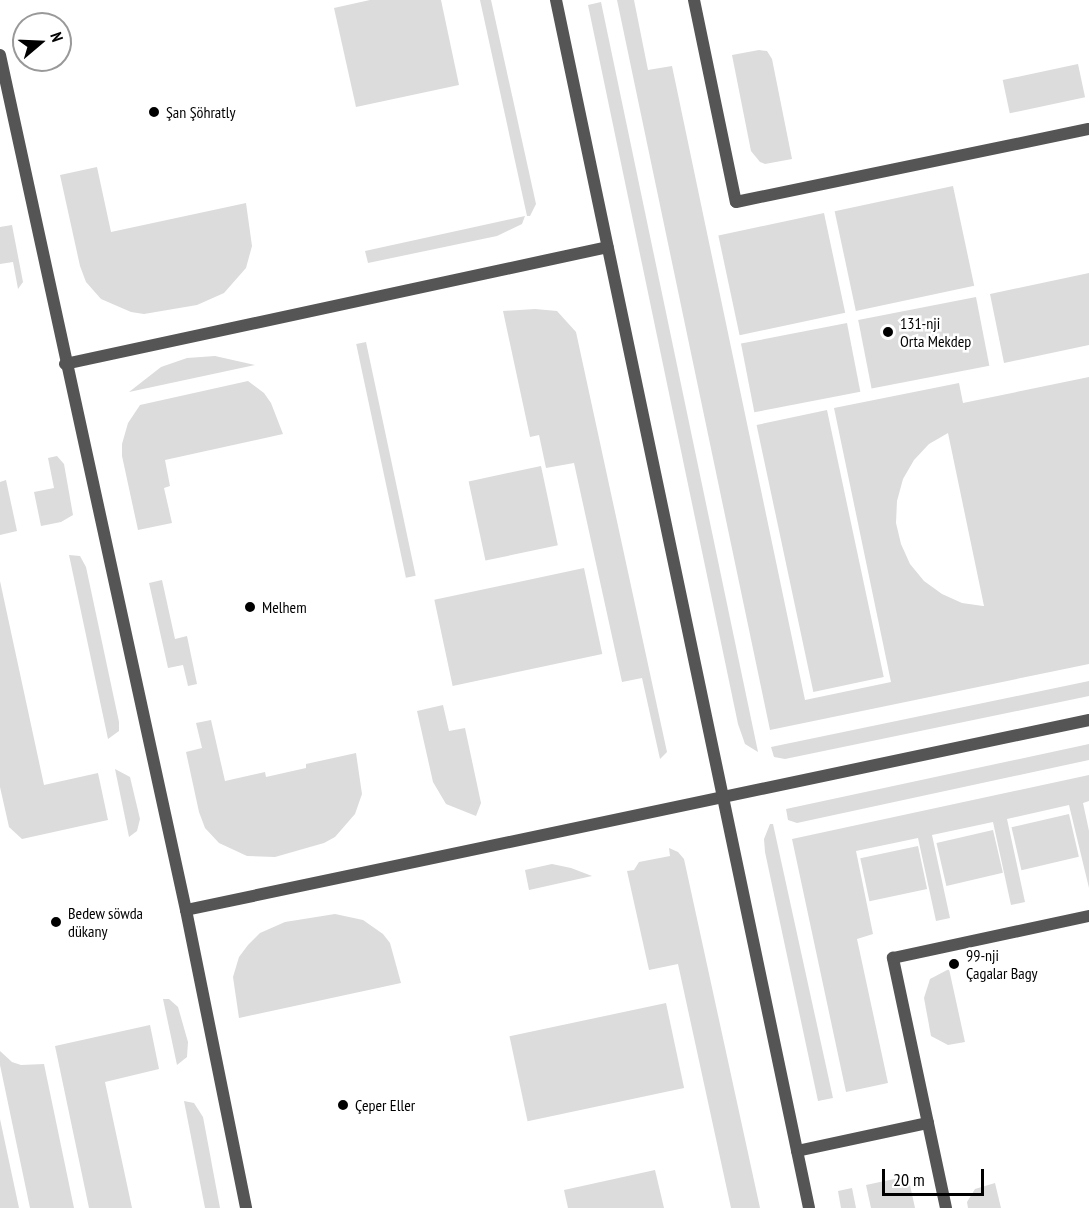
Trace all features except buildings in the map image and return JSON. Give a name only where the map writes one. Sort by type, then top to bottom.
[{"type":"street","points":[[556,0],[808,1208]]},
{"type":"street","points":[[694,0],[736,202],[1089,129]]},
{"type":"street","points":[[0,55],[65,364],[186,910],[246,1208]]},
{"type":"street","points":[[65,364],[608,247]]},
{"type":"street","points":[[186,910],[1089,720]]},
{"type":"street","points":[[946,1208],[893,958],[1089,916]]},
{"type":"street","points":[[796,1151],[928,1124]]},
{"type":"shaded area","points":[[370,0],[441,0],[459,85],[356,107],[334,8]]},
{"type":"shaded area","points":[[480,0],[491,0],[536,204],[530,216],[527,216]]},
{"type":"shaded area","points":[[617,0],[634,0],[648,70],[672,66],[805,700],[891,682],[834,408],[959,383],[963,403],[1089,377],[1089,664],[770,730]],"holes":[[[948,433],[984,606],[962,603],[942,594],[924,581],[910,564],[901,544],[896,523],[897,501],[903,479],[914,460],[929,444]]]},
{"type":"shaded area","points":[[601,2],[758,752],[745,744],[738,724],[588,5]]},
{"type":"shaded area","points":[[759,50],[767,51],[772,59],[792,159],[765,164],[760,162],[751,151],[732,55]]},
{"type":"shaded area","points":[[1078,64],[1085,97],[1010,113],[1003,80]]},
{"type":"shaded area","points":[[97,167],[111,232],[246,203],[252,246],[246,268],[224,293],[197,305],[144,314],[131,312],[101,299],[86,282],[80,266],[60,175]]},
{"type":"shaded area","points":[[953,186],[974,286],[856,311],[835,211]]},
{"type":"shaded area","points":[[824,213],[845,313],[740,335],[718,235]]},
{"type":"shaded area","points":[[525,216],[522,224],[497,236],[368,263],[365,251]]},
{"type":"shaded area","points":[[12,225],[23,282],[18,289],[13,262],[0,264],[0,227]]},
{"type":"shaded area","points":[[1089,273],[1089,345],[1004,363],[990,294]]},
{"type":"shaded area","points":[[976,297],[989,366],[872,389],[858,320]]},
{"type":"shaded area","points":[[535,309],[557,311],[576,332],[667,752],[660,759],[642,678],[622,682],[574,463],[546,468],[539,435],[530,437],[503,311]]},
{"type":"shaded area","points":[[847,323],[860,392],[754,412],[741,344]]},
{"type":"shaded area","points":[[366,342],[416,576],[406,578],[356,344]]},
{"type":"shaded area","points":[[215,356],[255,365],[129,392],[161,367],[187,358]]},
{"type":"shaded area","points":[[248,381],[264,393],[271,403],[283,434],[165,460],[170,486],[164,488],[172,523],[138,530],[122,456],[122,444],[128,423],[140,405]]},
{"type":"shaded area","points":[[827,410],[884,677],[813,692],[757,425]]},
{"type":"shaded area","points":[[57,456],[64,464],[73,515],[61,522],[41,526],[34,492],[54,488],[48,458]]},
{"type":"shaded area","points":[[541,466],[558,545],[485,561],[469,481]]},
{"type":"shaded area","points":[[6,480],[17,531],[0,535],[0,482]]},
{"type":"shaded area","points":[[69,555],[80,556],[86,567],[119,722],[119,731],[108,739]]},
{"type":"shaded area","points":[[584,568],[602,654],[453,686],[434,600]]},
{"type":"shaded area","points":[[162,580],[175,639],[187,636],[197,684],[188,686],[183,665],[168,668],[149,583]]},
{"type":"shaded area","points":[[0,581],[44,785],[98,773],[108,820],[22,839],[9,827],[0,787]]},
{"type":"shaded area","points":[[1089,681],[1089,696],[785,759],[774,757],[771,747]]},
{"type":"shaded area","points":[[443,705],[449,731],[465,728],[481,803],[476,816],[446,804],[433,782],[417,711]]},
{"type":"shaded area","points":[[211,720],[225,781],[265,772],[266,777],[306,768],[306,764],[356,753],[362,794],[355,814],[335,837],[324,843],[275,857],[247,856],[219,843],[205,828],[199,812],[186,752],[202,748],[196,723]]},
{"type":"shaded area","points":[[1089,744],[1089,760],[797,823],[788,820],[786,809]]},
{"type":"shaded area","points":[[115,769],[130,777],[140,819],[137,831],[129,837]]},
{"type":"shaded area","points":[[1089,775],[1089,801],[1083,803],[1089,831],[1089,888],[1069,805],[1007,819],[1025,902],[1011,905],[993,822],[932,835],[950,918],[936,921],[918,838],[856,851],[873,934],[857,939],[888,1083],[846,1092],[792,839]]},
{"type":"shaded area","points":[[1069,814],[1079,857],[1021,870],[1012,827]]},
{"type":"shaded area","points":[[770,824],[773,824],[833,1098],[818,1101],[765,852],[764,839]]},
{"type":"shaded area","points":[[993,830],[1003,873],[946,886],[936,843]]},
{"type":"shaded area","points":[[918,846],[927,889],[869,901],[860,858]]},
{"type":"shaded area","points":[[669,848],[678,852],[684,859],[760,1208],[731,1208],[678,964],[649,970],[627,871],[634,870],[639,862],[670,856]]},
{"type":"shaded area","points":[[552,864],[592,876],[529,890],[525,870]]},
{"type":"shaded area","points":[[335,914],[363,920],[383,934],[390,943],[401,983],[239,1018],[233,977],[239,957],[248,945],[260,933],[285,922]]},
{"type":"shaded area","points":[[949,969],[965,1042],[948,1045],[931,1036],[924,998],[930,979]]},
{"type":"shaded area","points":[[163,999],[169,999],[178,1007],[188,1042],[187,1057],[177,1065]]},
{"type":"shaded area","points":[[666,1003],[684,1088],[528,1121],[509,1036]]},
{"type":"shaded area","points":[[150,1025],[159,1069],[105,1082],[132,1208],[89,1208],[55,1046]]},
{"type":"shaded area","points":[[0,1051],[12,1062],[21,1065],[44,1064],[74,1208],[30,1208],[0,1065]]},
{"type":"shaded area","points":[[184,1101],[194,1103],[203,1117],[220,1208],[205,1208]]},
{"type":"shaded area","points":[[0,1119],[19,1208],[0,1208]]},
{"type":"shaded area","points":[[655,1170],[664,1208],[568,1208],[564,1190]]},
{"type":"shaded area","points":[[908,1176],[915,1208],[871,1208],[866,1185]]},
{"type":"shaded area","points":[[995,1183],[1001,1208],[968,1208],[967,1202],[975,1189]]},
{"type":"shaded area","points":[[852,1188],[856,1208],[841,1208],[838,1191]]},
{"type":"place","name":"Şan Şöhratly","points":[[154,112]]},
{"type":"place","name":"131-nji Orta Mekdep","points":[[888,332]]},
{"type":"place","name":"Melhem","points":[[250,607]]},
{"type":"place","name":"Bedew söwda dükany","points":[[56,922]]},
{"type":"place","name":"99-nji Çagalar Bagy","points":[[954,964]]},
{"type":"place","name":"Çeper Eller","points":[[343,1105]]}]
